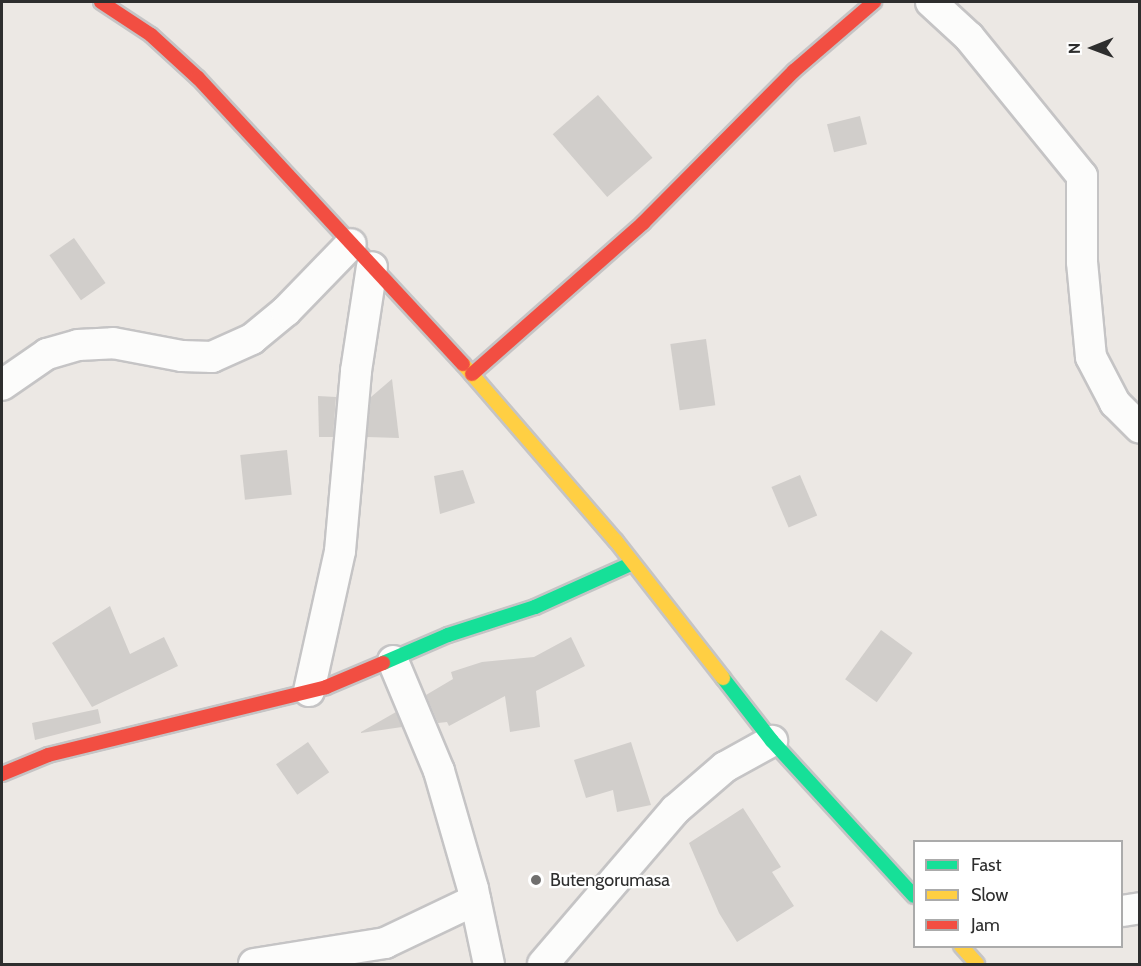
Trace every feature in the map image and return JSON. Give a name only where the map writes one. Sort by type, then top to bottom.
[{"type":"street","points":[[101,2],[151,35],[198,78],[472,374],[633,563],[772,741],[913,894]]},
{"type":"street","points":[[472,374],[643,223],[794,71],[874,2]]},
{"type":"street","points":[[932,2],[969,37],[1082,176],[1082,262],[1091,357],[1115,403],[1140,428]]},
{"type":"street","points":[[2,385],[46,354],[78,345],[113,343],[182,356],[212,357],[252,339],[286,311],[351,244]]},
{"type":"street","points":[[309,691],[340,551],[356,371],[372,267]]},
{"type":"street","points":[[2,774],[48,755],[309,691],[393,661],[448,635],[534,608],[633,563]]},
{"type":"street","points":[[393,661],[439,771],[475,900],[489,964]]},
{"type":"street","points":[[543,964],[675,810],[726,767],[772,741]]},
{"type":"street","points":[[254,964],[385,943],[475,900]]},
{"type":"street","points":[[1123,911],[1140,908]]},
{"type":"building","points":[[598,95],[652,158],[607,197],[553,134]]},
{"type":"building","points":[[860,116],[867,144],[834,152],[827,124]]},
{"type":"building","points":[[74,238],[106,283],[81,300],[49,255]]},
{"type":"building","points":[[706,339],[715,405],[680,410],[670,344]]},
{"type":"building","points":[[392,379],[399,438],[367,437],[371,397]]},
{"type":"building","points":[[318,396],[336,397],[333,437],[319,437]]},
{"type":"building","points":[[287,450],[292,495],[245,500],[240,455]]},
{"type":"building","points":[[463,470],[475,503],[440,514],[434,476]]},
{"type":"building","points":[[800,475],[817,516],[789,528],[771,487]]},
{"type":"building","points":[[110,606],[130,654],[164,637],[178,666],[92,707],[52,643]]},
{"type":"building","points":[[881,630],[913,653],[877,702],[845,679]]},
{"type":"building","points":[[571,637],[585,666],[536,691],[540,727],[510,732],[505,696],[449,726],[447,722],[438,723],[426,695],[453,679],[451,672],[482,662],[534,657]]},
{"type":"building","points":[[98,709],[101,723],[35,740],[32,723]]},
{"type":"building","points":[[396,712],[402,727],[361,733],[361,732]]},
{"type":"building","points":[[308,742],[329,772],[297,795],[276,764]]},
{"type":"building","points":[[631,742],[651,805],[617,812],[613,790],[586,798],[574,760]]},
{"type":"building","points":[[743,808],[781,867],[772,872],[794,906],[737,942],[719,913],[689,843]]},
{"type":"traffic: fast","points":[[383,663],[448,635],[535,607],[633,563]]},
{"type":"traffic: fast","points":[[723,678],[772,741],[913,895]]},
{"type":"traffic: slow","points":[[463,364],[616,541],[723,678]]},
{"type":"traffic: slow","points":[[963,948],[977,964]]},
{"type":"traffic: jam","points":[[101,2],[151,35],[198,78],[463,364]]},
{"type":"traffic: jam","points":[[472,374],[643,223],[794,71],[874,2]]},
{"type":"traffic: jam","points":[[2,774],[48,755],[326,687],[383,663]]},
{"type":"place","name":"Butengorumasa","points":[[536,880]]}]
